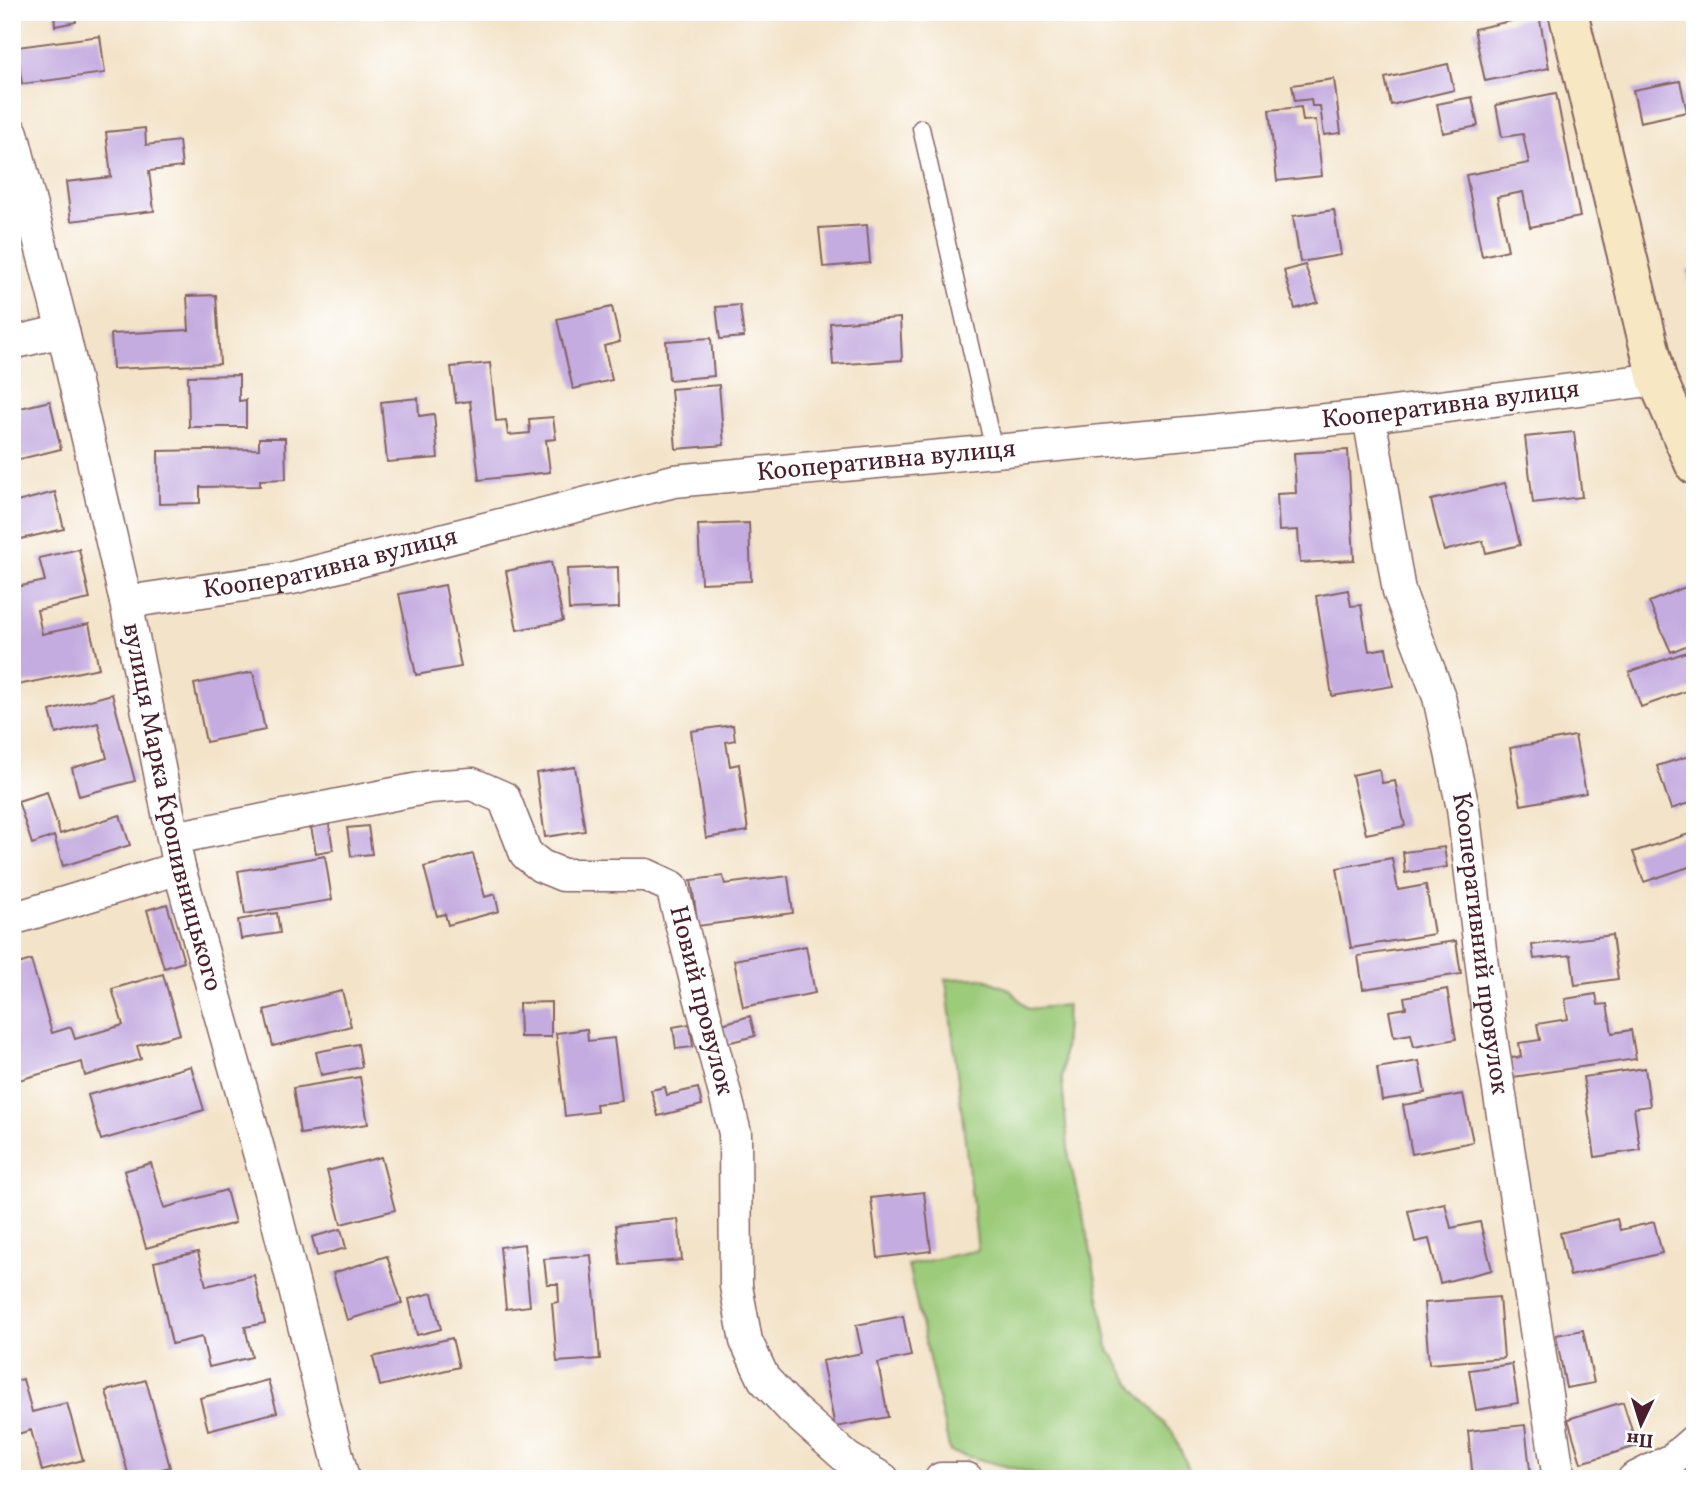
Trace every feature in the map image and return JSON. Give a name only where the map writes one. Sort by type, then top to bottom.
[{"type":"street","points":[[1568,12],[1657,379],[1695,466]]},
{"type":"street","name":"вулиця Марка Кропивницького","points":[[12,133],[63,331],[125,602],[177,853],[271,1195],[343,1479]]},
{"type":"street","points":[[12,344],[63,331]]},
{"type":"street","name":"Кооперативна вулиця","points":[[125,602],[292,579],[674,481],[1368,416],[1657,379]]},
{"type":"street","name":"Кооперативний провулок","points":[[1368,416],[1399,591],[1439,697],[1463,808],[1489,1024],[1559,1479]]},
{"type":"street","name":"Новий провулок","points":[[177,853],[429,787],[472,784],[504,798],[526,854],[541,866],[563,875],[646,875],[672,887],[735,1133],[736,1286],[746,1341],[764,1379],[793,1410],[847,1458],[883,1479]]},
{"type":"street","points":[[12,919],[177,853]]},
{"type":"street","points":[[1634,1479],[1672,1460],[1695,1440]]},
{"type":"street","points":[[941,1479],[967,1479]]},
{"type":"lane","points":[[921,128],[994,451]]},
{"type":"green space","points":[[982,978],[1009,989],[1028,1009],[1067,1005],[1062,1081],[1069,1158],[1089,1242],[1108,1347],[1135,1390],[1173,1433],[1193,1479],[1056,1479],[950,1452],[908,1265],[978,1250],[946,979]]},
{"type":"building","points":[[54,12],[75,12],[76,22],[55,26]]},
{"type":"building","points":[[1539,15],[1549,68],[1485,81],[1474,29]]},
{"type":"building","points":[[100,36],[105,73],[22,84],[17,47]]},
{"type":"building","points":[[1448,64],[1454,90],[1391,105],[1385,78]]},
{"type":"building","points":[[1334,79],[1341,133],[1324,135],[1320,106],[1312,106],[1311,99],[1295,101],[1292,85]]},
{"type":"building","points":[[1680,81],[1687,112],[1640,122],[1633,90]]},
{"type":"building","points":[[1556,93],[1580,217],[1530,227],[1523,192],[1497,197],[1508,250],[1482,256],[1466,175],[1529,163],[1523,134],[1502,137],[1496,105]]},
{"type":"building","points":[[1472,97],[1478,126],[1443,133],[1437,104]]},
{"type":"building","points":[[1301,107],[1303,121],[1316,120],[1322,176],[1277,181],[1269,110]]},
{"type":"building","points":[[145,128],[146,145],[179,141],[182,167],[149,171],[154,211],[71,221],[66,182],[111,177],[106,132]]},
{"type":"building","points":[[1334,210],[1341,255],[1300,262],[1293,216]]},
{"type":"building","points":[[867,225],[870,263],[823,267],[819,228]]},
{"type":"building","points":[[1305,265],[1318,302],[1295,309],[1284,271]]},
{"type":"building","points":[[1695,269],[1695,298],[1691,299],[1687,270]]},
{"type":"building","points":[[216,295],[220,364],[113,369],[111,334],[189,330],[187,296]]},
{"type":"building","points":[[740,305],[744,337],[720,339],[716,307]]},
{"type":"building","points":[[612,307],[620,342],[604,346],[612,380],[573,389],[557,319]]},
{"type":"building","points":[[900,318],[902,360],[833,365],[830,323]]},
{"type":"building","points":[[711,338],[714,376],[669,380],[666,341]]},
{"type":"building","points":[[490,363],[496,421],[506,420],[508,435],[530,433],[529,419],[553,417],[556,439],[546,440],[550,472],[479,480],[470,401],[456,403],[451,367]]},
{"type":"building","points":[[239,375],[239,401],[246,400],[246,427],[189,427],[188,376]]},
{"type":"building","points":[[719,385],[724,445],[676,449],[671,389]]},
{"type":"building","points":[[418,398],[419,416],[434,414],[438,458],[387,462],[381,402]]},
{"type":"building","points":[[50,401],[61,449],[12,461],[12,436],[17,435],[12,410]]},
{"type":"building","points":[[1574,432],[1582,497],[1533,503],[1525,437]]},
{"type":"building","points":[[259,438],[285,438],[286,479],[260,480],[260,486],[200,487],[200,503],[159,504],[158,451],[259,449]]},
{"type":"building","points":[[1348,450],[1354,560],[1300,563],[1298,530],[1279,531],[1277,494],[1296,493],[1294,453]]},
{"type":"building","points":[[1505,483],[1520,545],[1486,553],[1483,541],[1444,551],[1431,500]]},
{"type":"building","points":[[55,492],[64,529],[12,541],[13,503]]},
{"type":"building","points":[[749,523],[751,581],[701,583],[698,525]]},
{"type":"building","points":[[79,549],[90,599],[37,610],[42,634],[89,624],[99,668],[13,686],[12,588],[45,581],[39,558]]},
{"type":"building","points":[[551,562],[563,621],[517,630],[506,571]]},
{"type":"building","points":[[618,567],[619,608],[569,610],[567,569]]},
{"type":"building","points":[[1695,583],[1695,642],[1671,652],[1649,602]]},
{"type":"building","points":[[445,585],[461,667],[416,675],[399,594]]},
{"type":"building","points":[[1348,590],[1351,606],[1361,605],[1369,651],[1386,648],[1393,686],[1332,696],[1316,596]]},
{"type":"building","points":[[1695,649],[1695,688],[1641,707],[1629,672]]},
{"type":"building","points":[[253,672],[265,730],[206,742],[194,684]]},
{"type":"building","points":[[112,694],[135,781],[79,796],[72,768],[107,758],[98,723],[56,734],[50,711]]},
{"type":"building","points":[[733,725],[735,740],[726,742],[730,766],[739,764],[748,831],[706,838],[691,731]]},
{"type":"building","points":[[1575,736],[1586,793],[1521,805],[1510,748]]},
{"type":"building","points":[[1695,754],[1695,801],[1671,809],[1657,766]]},
{"type":"building","points":[[575,767],[585,831],[545,837],[536,773]]},
{"type":"building","points":[[1379,769],[1382,783],[1395,781],[1405,826],[1366,834],[1352,775]]},
{"type":"building","points":[[47,792],[60,834],[120,815],[130,845],[63,866],[54,836],[32,844],[18,801]]},
{"type":"building","points":[[329,824],[333,850],[316,853],[311,827]]},
{"type":"building","points":[[368,826],[372,854],[351,856],[347,828]]},
{"type":"building","points":[[1695,832],[1695,865],[1644,882],[1633,852]]},
{"type":"building","points":[[1444,847],[1447,867],[1405,873],[1403,852]]},
{"type":"building","points":[[473,854],[485,897],[495,894],[499,911],[448,925],[445,914],[437,916],[424,867]]},
{"type":"building","points":[[325,856],[332,900],[245,914],[238,871]]},
{"type":"building","points":[[1392,858],[1398,890],[1426,885],[1434,934],[1351,948],[1337,868]]},
{"type":"building","points":[[723,876],[725,884],[788,876],[793,913],[698,926],[691,880]]},
{"type":"building","points":[[167,904],[184,962],[164,968],[147,910]]},
{"type":"building","points":[[277,913],[280,933],[241,939],[238,920]]},
{"type":"building","points":[[1612,935],[1618,979],[1575,985],[1571,955],[1534,959],[1532,945]]},
{"type":"building","points":[[1456,941],[1461,974],[1363,989],[1358,956]]},
{"type":"building","points":[[806,946],[815,993],[743,1007],[734,960]]},
{"type":"building","points":[[31,960],[52,1033],[71,1027],[75,1039],[123,1025],[112,989],[163,974],[180,1034],[137,1046],[141,1059],[85,1076],[82,1062],[12,1082],[12,966]]},
{"type":"building","points":[[1447,989],[1456,1039],[1414,1047],[1411,1034],[1394,1037],[1389,1011],[1406,1008],[1404,997]]},
{"type":"building","points":[[342,991],[351,1026],[273,1046],[264,1010]]},
{"type":"building","points":[[1596,994],[1598,1005],[1607,1004],[1612,1033],[1631,1030],[1636,1059],[1513,1077],[1511,1058],[1521,1057],[1519,1043],[1540,1040],[1537,1024],[1568,1019],[1565,999]]},
{"type":"building","points":[[551,1002],[551,1037],[520,1037],[519,1003]]},
{"type":"building","points":[[750,1016],[755,1036],[727,1043],[722,1024]]},
{"type":"building","points":[[690,1024],[693,1047],[676,1049],[673,1027]]},
{"type":"building","points":[[587,1029],[588,1041],[614,1038],[622,1101],[596,1104],[597,1112],[565,1116],[556,1033]]},
{"type":"building","points":[[358,1044],[362,1067],[321,1075],[316,1052]]},
{"type":"building","points":[[1419,1061],[1425,1093],[1382,1100],[1377,1068]]},
{"type":"building","points":[[191,1066],[204,1110],[101,1140],[88,1095]]},
{"type":"building","points":[[1645,1068],[1650,1106],[1634,1108],[1640,1150],[1595,1157],[1583,1077]]},
{"type":"building","points":[[360,1077],[368,1124],[300,1134],[293,1088]]},
{"type":"building","points":[[665,1087],[667,1095],[698,1088],[702,1105],[658,1116],[651,1090]]},
{"type":"building","points":[[1463,1094],[1473,1142],[1412,1154],[1403,1105]]},
{"type":"building","points":[[381,1157],[395,1210],[341,1224],[327,1171]]},
{"type":"building","points":[[151,1163],[164,1208],[226,1190],[235,1223],[146,1248],[124,1171]]},
{"type":"building","points":[[924,1192],[931,1251],[878,1258],[871,1198]]},
{"type":"building","points":[[1445,1203],[1451,1228],[1480,1222],[1492,1270],[1440,1283],[1429,1239],[1415,1242],[1408,1211]]},
{"type":"building","points":[[678,1219],[682,1260],[620,1265],[616,1225]]},
{"type":"building","points":[[1617,1219],[1620,1230],[1654,1222],[1662,1253],[1570,1276],[1560,1233]]},
{"type":"building","points":[[341,1229],[346,1248],[317,1256],[312,1237]]},
{"type":"building","points":[[524,1244],[530,1306],[506,1309],[500,1247]]},
{"type":"building","points":[[198,1252],[206,1286],[254,1275],[265,1323],[245,1327],[252,1357],[209,1367],[202,1337],[172,1344],[154,1262]]},
{"type":"building","points":[[591,1255],[600,1359],[557,1362],[552,1303],[559,1302],[558,1284],[547,1284],[544,1259]]},
{"type":"building","points":[[387,1256],[402,1303],[347,1320],[333,1273]]},
{"type":"building","points":[[432,1293],[441,1329],[417,1335],[409,1299]]},
{"type":"building","points":[[1499,1297],[1504,1358],[1429,1364],[1424,1303]]},
{"type":"building","points":[[903,1316],[911,1356],[878,1363],[888,1417],[835,1427],[822,1361],[862,1353],[856,1325]]},
{"type":"building","points":[[1583,1330],[1594,1383],[1566,1388],[1556,1335]]},
{"type":"building","points":[[452,1338],[459,1367],[380,1386],[373,1357]]},
{"type":"building","points":[[1512,1364],[1518,1403],[1476,1410],[1469,1370]]},
{"type":"building","points":[[23,1379],[32,1412],[67,1403],[83,1460],[42,1471],[31,1430],[15,1435],[12,1423],[12,1382]]},
{"type":"building","points":[[146,1380],[170,1467],[129,1477],[106,1391]]},
{"type":"building","points":[[268,1380],[277,1412],[208,1430],[200,1398]]},
{"type":"building","points":[[1623,1402],[1637,1446],[1581,1463],[1568,1419]]},
{"type":"building","points":[[1525,1425],[1531,1479],[1473,1479],[1468,1431]]}]
